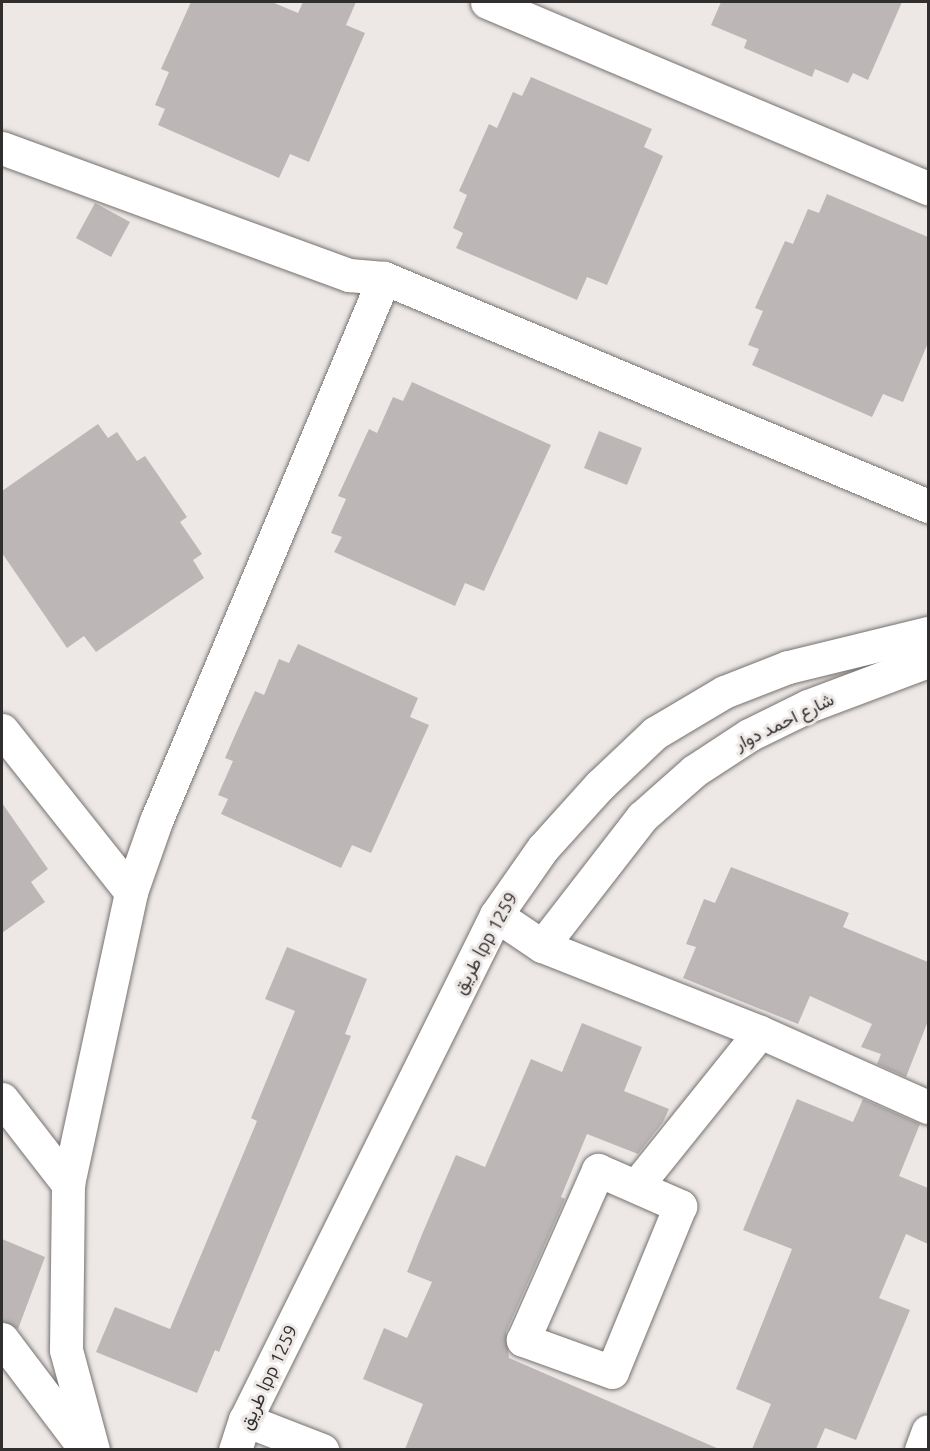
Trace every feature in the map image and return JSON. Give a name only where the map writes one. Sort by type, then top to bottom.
[{"type":"street","points":[[487,2],[928,188]]},
{"type":"street","points":[[2,148],[350,275],[384,278],[928,506]]},
{"type":"street","points":[[93,1449],[66,1350],[68,1184],[131,892],[156,821],[384,278]]},
{"type":"street","name":"طريق lpp 1259","points":[[240,1435],[496,915],[543,848],[600,785],[655,733],[724,692],[788,667],[928,633]]},
{"type":"street","name":"شارع احمد دوار","points":[[542,946],[642,818],[694,771],[749,735],[808,706],[928,661]]},
{"type":"street","points":[[2,730],[131,892]]},
{"type":"street","points":[[496,915],[542,946],[760,1032],[928,1107]]},
{"type":"street","points":[[637,1185],[760,1032]]},
{"type":"street","points":[[2,1099],[68,1184]]},
{"type":"street","points":[[598,1170],[637,1185],[680,1206],[612,1372],[523,1340],[598,1170]]},
{"type":"street","points":[[2,1339],[86,1449]]},
{"type":"street","points":[[921,1449],[928,1431]]},
{"type":"street","points":[[240,1435],[322,1449]]},
{"type":"building","points":[[191,2],[272,2],[298,13],[303,2],[356,2],[346,25],[365,33],[309,162],[290,154],[279,178],[158,125],[165,109],[155,105],[169,72],[161,69]]},
{"type":"building","points":[[721,2],[902,2],[868,80],[853,73],[848,83],[815,69],[812,77],[744,48],[747,40],[711,25]]},
{"type":"building","points":[[531,77],[652,129],[644,147],[663,156],[607,285],[587,277],[577,300],[456,248],[463,233],[453,228],[467,195],[459,191],[489,124],[497,128],[513,92],[522,96]]},
{"type":"building","points":[[827,194],[928,237],[928,343],[903,402],[883,394],[872,417],[752,365],[759,349],[748,345],[763,311],[755,308],[785,241],[793,244],[808,209],[819,213]]},
{"type":"building","points":[[95,203],[130,222],[111,257],[76,238]]},
{"type":"building","points":[[412,382],[551,445],[484,591],[465,583],[455,606],[334,552],[342,537],[331,533],[346,499],[338,496],[369,429],[377,433],[393,397],[403,401]]},
{"type":"building","points":[[98,424],[108,438],[117,432],[137,461],[145,456],[187,517],[180,522],[202,554],[193,560],[204,578],[96,652],[84,636],[67,648],[2,553],[2,491]]},
{"type":"building","points":[[599,431],[642,448],[627,485],[584,468]]},
{"type":"building","points":[[298,644],[418,698],[410,717],[429,725],[371,853],[352,845],[341,868],[221,814],[228,799],[218,795],[233,761],[225,758],[255,691],[264,695],[279,659],[289,663]]},
{"type":"building","points":[[2,803],[48,869],[31,882],[45,902],[2,933]]},
{"type":"building","points":[[731,867],[849,913],[843,927],[928,962],[928,1021],[906,1077],[877,1064],[881,1054],[861,1047],[872,1024],[810,996],[798,1024],[683,978],[696,947],[686,944],[704,899],[715,903]]},
{"type":"building","points":[[287,947],[367,979],[345,1034],[351,1036],[219,1352],[215,1350],[197,1393],[96,1352],[115,1307],[170,1329],[257,1121],[251,1118],[295,1011],[265,999]]},
{"type":"building","points":[[582,1023],[642,1047],[624,1091],[669,1109],[663,1122],[638,1154],[587,1134],[561,1197],[565,1199],[506,1332],[509,1358],[719,1449],[405,1449],[423,1404],[363,1379],[384,1328],[407,1338],[432,1282],[407,1272],[423,1232],[456,1155],[485,1167],[531,1059],[562,1072]]},
{"type":"building","points":[[797,1099],[853,1122],[863,1099],[920,1124],[899,1176],[928,1188],[928,1244],[906,1234],[879,1298],[910,1310],[856,1440],[825,1428],[816,1449],[752,1449],[771,1404],[736,1389],[792,1249],[743,1230]]},
{"type":"building","points":[[2,1239],[45,1257],[18,1329],[2,1321]]}]
